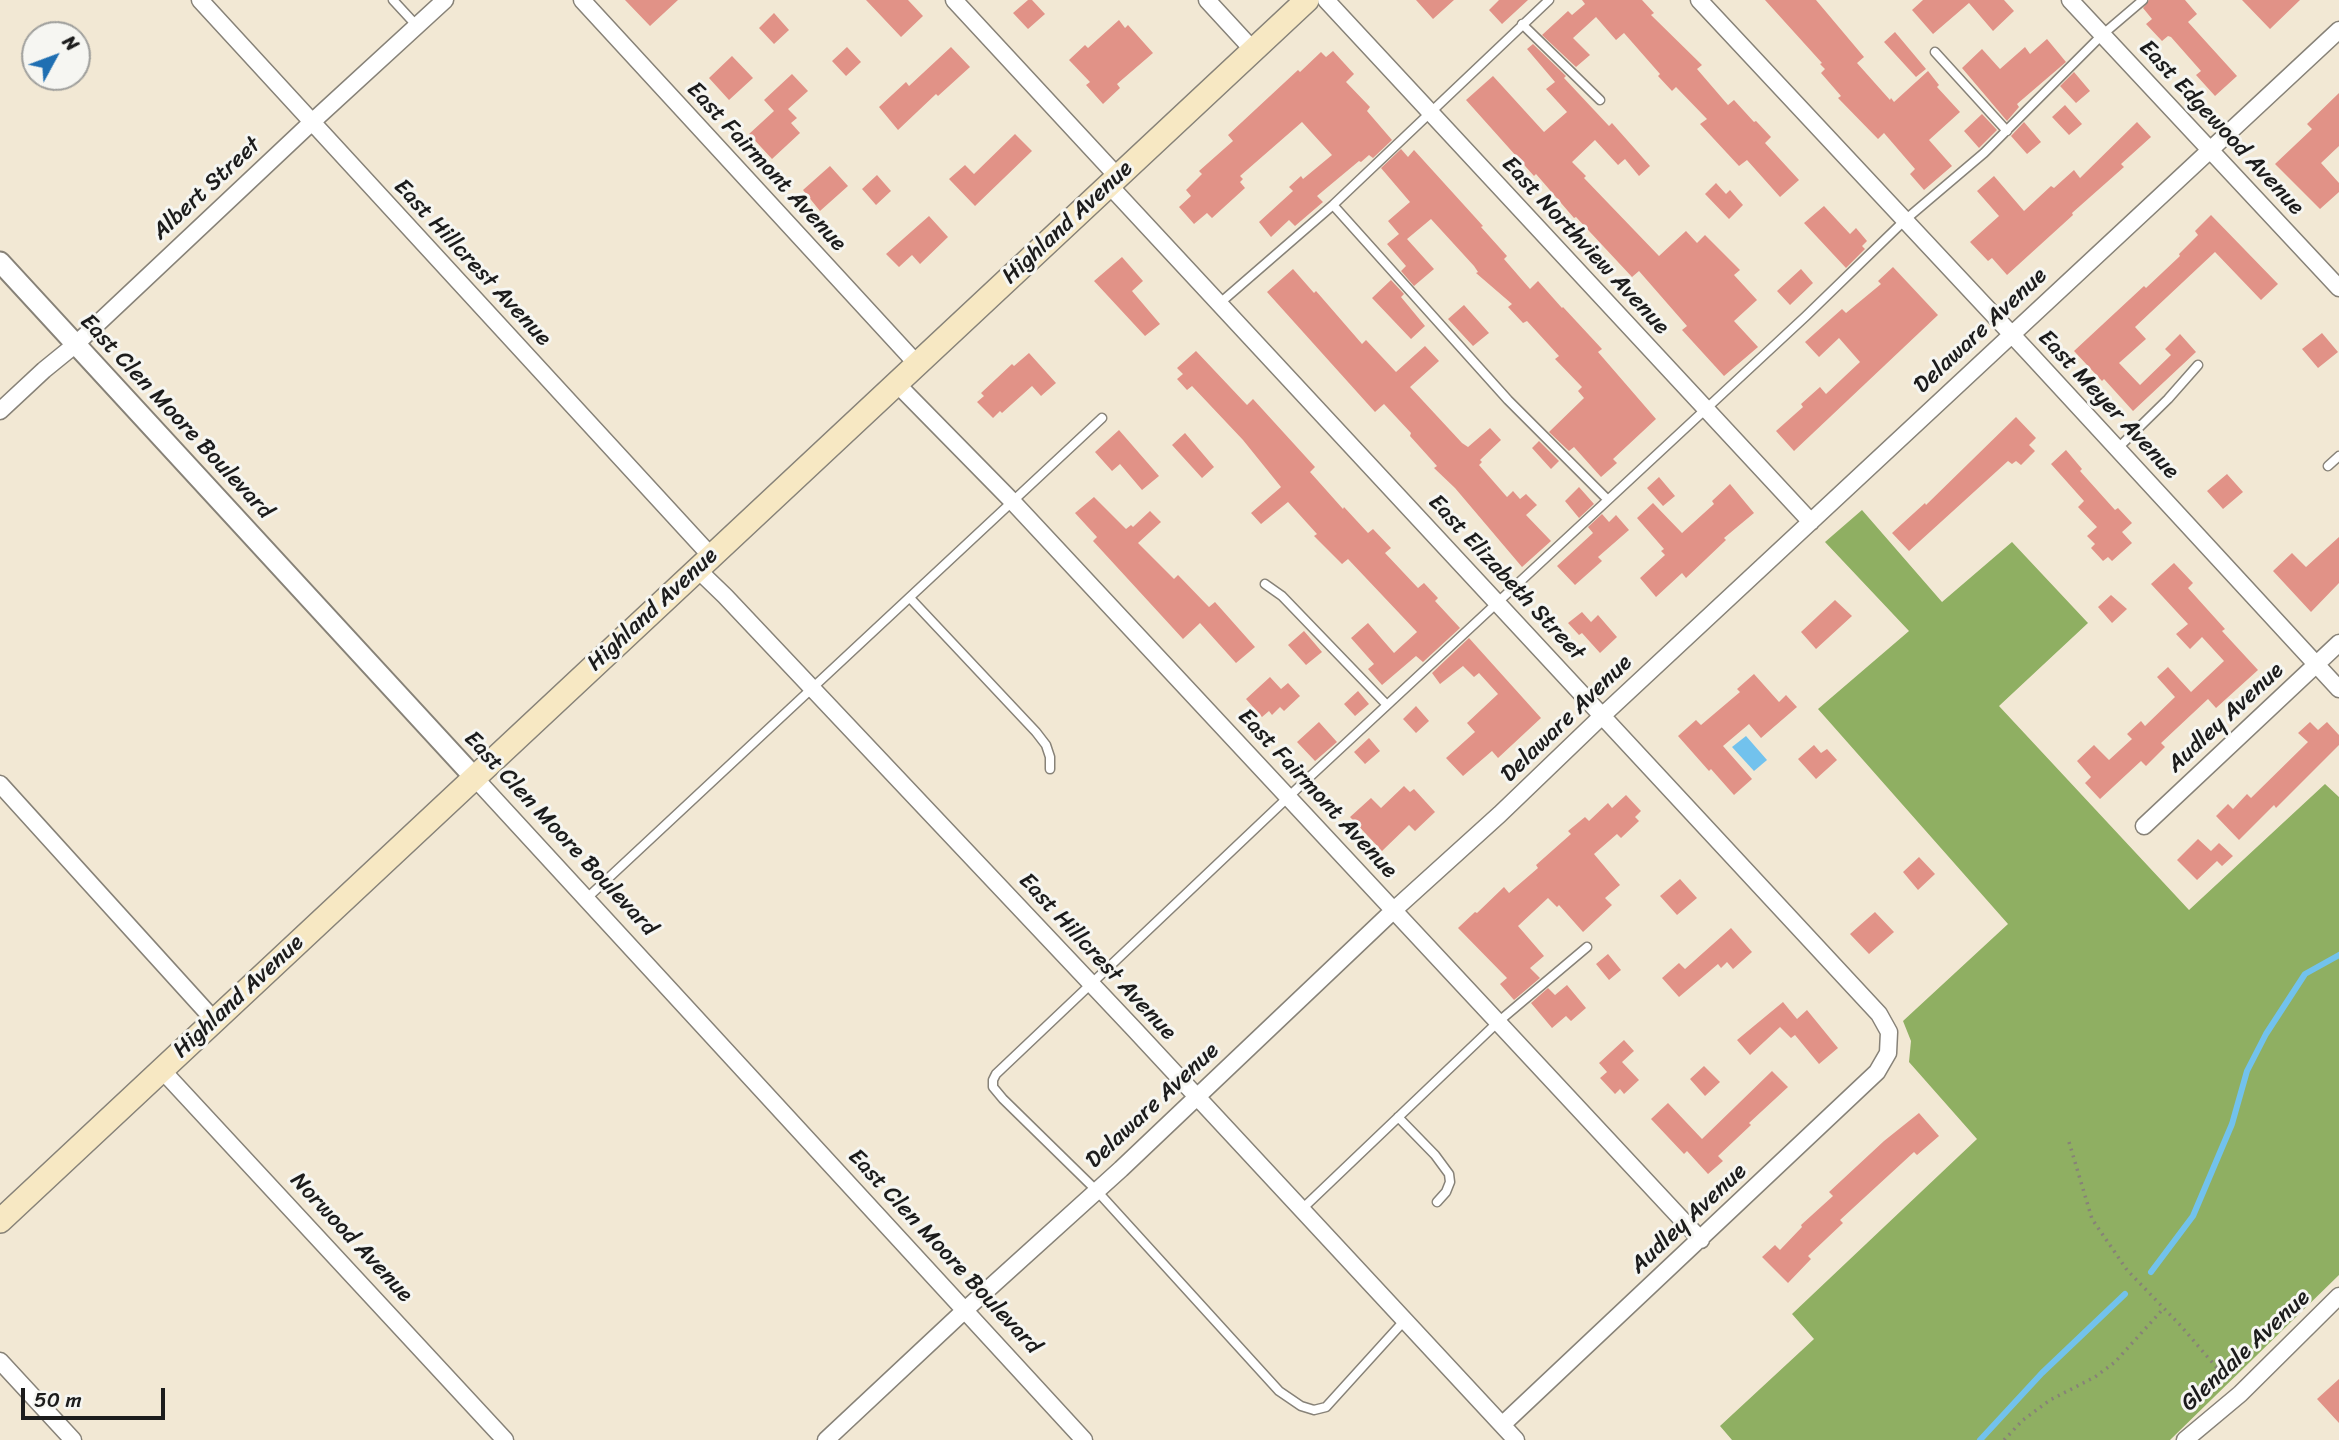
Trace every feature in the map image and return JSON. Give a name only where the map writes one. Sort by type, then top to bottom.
[{"type":"main road","name":"Highland Avenue","points":[[0,1221],[1307,0]]},
{"type":"street","name":"East Hillcrest Avenue","points":[[200,0],[704,563],[725,596],[1516,1440]]},
{"type":"street","name":"Albert Street","points":[[0,411],[76,344],[445,0]]},
{"type":"street","name":"East Fairmont Avenue","points":[[582,0],[917,364]]},
{"type":"street","name":"East Elizabeth Street","points":[[954,0],[1220,303],[1879,1014],[1885,1021],[1890,1037]]},
{"type":"street","points":[[1207,0],[1253,50]]},
{"type":"street","name":"East Northview Avenue","points":[[1326,0],[1811,522]]},
{"type":"street","name":"East Meyer Avenue","points":[[1699,0],[2339,690]]},
{"type":"street","name":"East Edgewood Avenue","points":[[2070,0],[2339,288]]},
{"type":"street","name":"Delaware Avenue","points":[[827,1440],[2339,30]]},
{"type":"street","name":"East Clen Moore Boulevard","points":[[0,262],[1084,1440]]},
{"type":"street","name":"East Fairmont Avenue","points":[[896,383],[1012,501],[1701,1240]]},
{"type":"street","name":"Audley Avenue","points":[[2144,826],[2339,643]]},
{"type":"street","points":[[0,784],[214,1020]]},
{"type":"street","name":"Audley Avenue","points":[[1502,1425],[1877,1072],[1888,1053],[1890,1037]]},
{"type":"street","name":"Norwood Avenue","points":[[162,1069],[505,1440]]},
{"type":"street","name":"Glendale Avenue","points":[[2185,1440],[2240,1394],[2339,1296]]},
{"type":"street","points":[[0,1360],[73,1440]]},
{"type":"lane","points":[[393,0],[417,26]]},
{"type":"lane","points":[[1220,303],[1333,205],[1549,0]]},
{"type":"lane","points":[[1404,1321],[1326,1407],[1314,1410],[1301,1406],[1279,1391],[1097,1191],[1003,1099],[993,1087],[993,1080],[1006,1063],[1289,797],[1837,287],[1905,220],[1984,153],[2102,35],[2143,0]]},
{"type":"lane","points":[[1522,24],[1600,100]]},
{"type":"lane","points":[[1935,52],[2007,131]]},
{"type":"lane","points":[[1333,205],[1508,400],[1607,499]]},
{"type":"lane","points":[[2117,449],[2198,365]]},
{"type":"lane","points":[[586,899],[1102,418]]},
{"type":"lane","points":[[2328,466],[2339,456]]},
{"type":"lane","points":[[1265,584],[1282,596],[1387,705]]},
{"type":"lane","points":[[909,598],[1036,732],[1046,746],[1050,769]]},
{"type":"lane","points":[[1301,1210],[1499,1021],[1587,947]]},
{"type":"lane","points":[[1398,1117],[1435,1155],[1449,1174],[1447,1192],[1437,1202]]},
{"type":"path","points":[[2069,1142],[2092,1219],[2127,1270],[2240,1394]]},
{"type":"path","points":[[2004,1440],[2023,1420],[2050,1400],[2095,1377],[2115,1362],[2164,1308]]},
{"type":"green space","points":[[1862,510],[1942,602],[2012,542],[2088,623],[1999,706],[2189,910],[2325,784],[2339,797],[2339,1275],[2170,1440],[1732,1440],[1720,1426],[1814,1339],[1792,1314],[1977,1139],[1909,1062],[1911,1041],[1903,1021],[2008,924],[1818,709],[1909,631],[1825,542]]},
{"type":"water","points":[[1746,736],[1767,760],[1754,771],[1732,747]]},
{"type":"building","points":[[625,0],[678,0],[650,26]]},
{"type":"building","points":[[866,0],[908,0],[923,16],[901,37]]},
{"type":"building","points":[[1028,0],[1032,0],[1045,14],[1028,29],[1013,13]]},
{"type":"building","points":[[1416,0],[1454,0],[1433,19]]},
{"type":"building","points":[[1499,0],[1528,0],[1502,24],[1489,10]]},
{"type":"building","points":[[1582,0],[1642,0],[1654,13],[1651,15],[1702,65],[1697,69],[1728,105],[1734,100],[1771,137],[1765,143],[1799,180],[1780,197],[1747,160],[1739,166],[1700,124],[1707,119],[1676,87],[1672,91],[1624,33],[1616,40],[1596,17],[1573,38],[1590,55],[1576,67],[1542,35],[1568,11],[1572,15],[1585,4]]},
{"type":"building","points":[[1765,0],[1816,0],[1864,57],[1857,63],[1894,102],[1928,71],[1939,85],[1937,87],[1960,112],[1929,140],[1952,166],[1924,190],[1910,174],[1915,169],[1884,133],[1878,139],[1838,98],[1841,96],[1821,73],[1825,69],[1820,64],[1822,63]]},
{"type":"building","points":[[1923,0],[2004,0],[2014,11],[1993,31],[1969,3],[1933,34],[1912,10]]},
{"type":"building","points":[[2149,0],[2185,0],[2197,14],[2188,22],[2237,76],[2215,96],[2196,75],[2201,71],[2171,37],[2168,36],[2162,41],[2146,24],[2152,19],[2143,8]]},
{"type":"building","points":[[2242,0],[2300,0],[2270,29]]},
{"type":"building","points":[[774,13],[789,30],[774,44],[759,28]]},
{"type":"building","points":[[1119,20],[1125,28],[1128,25],[1153,53],[1117,84],[1120,88],[1103,104],[1086,85],[1090,82],[1069,60],[1085,45],[1088,48]]},
{"type":"building","points":[[1895,32],[1926,69],[1916,77],[1884,42]]},
{"type":"building","points":[[2047,39],[2066,62],[2017,104],[2019,107],[2007,121],[1962,68],[1982,49],[2000,69],[2025,47],[2030,54]]},
{"type":"building","points":[[1533,44],[1566,76],[1564,78],[1609,126],[1612,123],[1650,166],[1639,176],[1625,159],[1618,165],[1595,140],[1572,162],[1586,176],[1584,178],[1659,256],[1686,231],[1697,243],[1705,235],[1740,270],[1734,275],[1757,300],[1734,321],[1758,347],[1724,376],[1682,330],[1687,326],[1639,271],[1632,277],[1576,217],[1574,218],[1536,174],[1534,176],[1466,100],[1493,76],[1544,132],[1567,112],[1546,89],[1555,82],[1527,49]]},
{"type":"building","points":[[847,47],[861,62],[846,76],[832,61]]},
{"type":"building","points":[[951,47],[970,67],[898,130],[879,107],[906,82],[909,86]]},
{"type":"building","points":[[1333,51],[1354,74],[1346,82],[1370,107],[1367,111],[1392,140],[1373,158],[1369,155],[1359,161],[1317,196],[1323,202],[1295,226],[1289,220],[1271,237],[1259,222],[1293,191],[1289,187],[1332,155],[1302,122],[1240,176],[1243,179],[1240,182],[1245,188],[1212,218],[1207,213],[1194,224],[1179,207],[1191,196],[1186,190],[1202,174],[1199,171],[1233,141],[1228,135],[1298,70],[1300,72],[1321,52],[1326,57]]},
{"type":"building","points":[[732,56],[753,78],[729,100],[709,78]]},
{"type":"building","points":[[2074,72],[2090,91],[2076,103],[2060,86]]},
{"type":"building","points":[[792,74],[808,91],[788,109],[797,118],[791,123],[800,133],[772,159],[749,134],[774,111],[764,100]]},
{"type":"building","points":[[2339,93],[2339,146],[2321,163],[2339,183],[2339,192],[2320,209],[2275,164],[2312,129],[2307,124]]},
{"type":"building","points":[[2065,105],[2082,124],[2069,135],[2052,117]]},
{"type":"building","points":[[1982,114],[1997,130],[1979,148],[1964,131]]},
{"type":"building","points":[[2024,122],[2041,142],[2027,154],[2011,136]]},
{"type":"building","points":[[2137,122],[2151,137],[2121,164],[2124,167],[2007,275],[1992,258],[1988,261],[1970,242],[1999,216],[1977,191],[1994,176],[2024,211],[2051,186],[2054,188],[2074,170],[2080,178]]},
{"type":"building","points":[[1015,134],[1032,151],[975,206],[949,179],[965,165],[974,174]]},
{"type":"building","points":[[1401,149],[1408,157],[1414,150],[1483,226],[1481,227],[1507,256],[1504,259],[1530,289],[1538,281],[1563,307],[1602,349],[1598,352],[1656,419],[1613,459],[1617,463],[1601,477],[1574,447],[1569,451],[1549,432],[1584,398],[1578,391],[1582,387],[1555,359],[1559,356],[1527,321],[1523,323],[1508,307],[1512,304],[1476,273],[1478,272],[1474,266],[1431,219],[1407,239],[1434,269],[1414,286],[1401,271],[1406,266],[1387,244],[1399,234],[1388,221],[1410,202],[1381,168]]},
{"type":"building","points":[[830,166],[848,186],[820,211],[803,190]]},
{"type":"building","points":[[877,175],[891,191],[876,205],[862,189]]},
{"type":"building","points":[[1716,183],[1726,194],[1730,190],[1743,205],[1729,219],[1705,194]]},
{"type":"building","points":[[1824,206],[1850,234],[1856,228],[1867,241],[1862,246],[1865,249],[1846,268],[1804,223]]},
{"type":"building","points":[[2211,215],[2278,284],[2261,300],[2215,252],[2135,327],[2146,339],[2119,363],[2140,385],[2171,355],[2165,349],[2180,334],[2196,352],[2133,411],[2074,351],[2180,256],[2198,235],[2195,231]]},
{"type":"building","points":[[929,216],[948,237],[920,264],[912,255],[899,267],[886,254]]},
{"type":"building","points":[[1122,257],[1143,281],[1132,291],[1160,324],[1145,336],[1094,281]]},
{"type":"building","points":[[1893,267],[1938,315],[1794,451],[1776,431],[1803,407],[1801,404],[1820,387],[1826,394],[1860,362],[1839,338],[1819,357],[1805,342],[1842,309],[1846,313],[1881,284],[1878,281]]},
{"type":"building","points":[[1293,269],[1362,344],[1366,340],[1396,372],[1425,346],[1439,361],[1410,387],[1462,443],[1468,447],[1490,428],[1501,440],[1480,460],[1482,462],[1479,465],[1507,497],[1513,491],[1520,499],[1526,494],[1537,505],[1526,515],[1551,541],[1522,567],[1455,488],[1434,468],[1437,466],[1410,436],[1411,433],[1384,404],[1375,412],[1267,292]]},
{"type":"building","points":[[1801,269],[1813,283],[1790,305],[1777,291]]},
{"type":"building","points":[[1391,280],[1404,294],[1401,297],[1425,326],[1411,339],[1372,298]]},
{"type":"building","points":[[1464,305],[1489,333],[1473,346],[1448,319]]},
{"type":"building","points":[[2322,333],[2338,352],[2318,368],[2302,349]]},
{"type":"building","points":[[1196,351],[1247,405],[1253,399],[1315,467],[1310,472],[1343,509],[1344,507],[1368,533],[1373,529],[1391,548],[1385,553],[1418,588],[1424,583],[1438,598],[1435,601],[1460,628],[1423,662],[1416,656],[1382,685],[1368,669],[1374,664],[1351,638],[1368,623],[1394,653],[1417,632],[1348,559],[1342,564],[1314,536],[1317,534],[1288,502],[1261,524],[1251,513],[1281,487],[1243,440],[1192,386],[1187,390],[1177,379],[1183,374],[1177,368]]},
{"type":"building","points":[[1029,353],[1056,383],[1041,396],[1032,386],[993,418],[977,402],[984,396],[981,393],[1012,364],[1014,366]]},
{"type":"building","points":[[2016,417],[2036,438],[2029,445],[2035,451],[2021,465],[2016,461],[2012,464],[2008,461],[1909,551],[1892,533],[1925,503],[1926,505]]},
{"type":"building","points":[[1119,430],[1159,476],[1142,490],[1120,464],[1112,471],[1095,452]]},
{"type":"building","points":[[1185,433],[1214,467],[1202,478],[1172,445]]},
{"type":"building","points":[[1539,441],[1559,461],[1551,469],[1532,448]]},
{"type":"building","points":[[2066,450],[2082,469],[2080,471],[2115,510],[2118,508],[2132,523],[2122,532],[2132,543],[2112,561],[2108,557],[2103,561],[2091,548],[2095,544],[2087,536],[2097,527],[2078,507],[2084,501],[2051,464]]},
{"type":"building","points":[[2227,474],[2243,492],[2223,509],[2207,491]]},
{"type":"building","points":[[1659,477],[1675,496],[1663,506],[1647,488]]},
{"type":"building","points":[[1730,484],[1754,513],[1724,538],[1726,540],[1686,578],[1682,573],[1656,597],[1640,578],[1665,555],[1661,551],[1664,549],[1637,518],[1653,503],[1682,533],[1714,504],[1712,501]]},
{"type":"building","points":[[1579,487],[1594,504],[1579,518],[1565,501]]},
{"type":"building","points":[[1094,497],[1126,529],[1131,525],[1133,527],[1150,511],[1161,522],[1138,543],[1174,579],[1178,575],[1209,607],[1215,602],[1255,647],[1236,663],[1200,623],[1183,639],[1093,541],[1097,537],[1075,513]]},
{"type":"building","points":[[1602,514],[1609,522],[1616,515],[1629,530],[1598,557],[1602,561],[1575,585],[1557,566],[1593,533],[1588,527]]},
{"type":"building","points":[[2339,537],[2339,583],[2311,612],[2273,571],[2292,553],[2306,567]]},
{"type":"building","points":[[2174,563],[2193,583],[2188,588],[2258,670],[2216,708],[2208,699],[2161,743],[2165,747],[2146,766],[2141,761],[2100,799],[2085,783],[2091,777],[2077,761],[2094,745],[2109,760],[2132,739],[2127,734],[2141,721],[2145,726],[2175,697],[2157,677],[2168,667],[2191,692],[2224,661],[2202,637],[2190,649],[2176,634],[2188,624],[2151,584]]},
{"type":"building","points":[[2111,595],[2127,609],[2112,623],[2098,607]]},
{"type":"building","points":[[1835,600],[1852,616],[1816,649],[1801,632]]},
{"type":"building","points":[[1582,612],[1591,622],[1598,615],[1617,637],[1600,653],[1582,633],[1579,635],[1568,623]]},
{"type":"building","points":[[1304,631],[1322,652],[1306,665],[1288,645]]},
{"type":"building","points":[[1469,638],[1541,718],[1498,758],[1492,751],[1463,776],[1446,758],[1475,732],[1467,723],[1498,694],[1479,673],[1474,677],[1463,666],[1440,684],[1432,673]]},
{"type":"building","points":[[1754,674],[1779,702],[1786,695],[1797,707],[1761,738],[1749,724],[1723,746],[1752,779],[1734,795],[1678,736],[1696,720],[1701,725],[1740,692],[1737,689]]},
{"type":"building","points":[[1270,677],[1281,689],[1288,683],[1300,696],[1284,711],[1280,707],[1272,715],[1269,711],[1262,717],[1246,699]]},
{"type":"building","points":[[1358,691],[1369,704],[1355,716],[1344,704]]},
{"type":"building","points":[[1416,706],[1429,721],[1416,733],[1403,719]]},
{"type":"building","points":[[1319,722],[1337,742],[1315,761],[1297,742]]},
{"type":"building","points":[[2310,722],[2318,730],[2327,722],[2339,735],[2339,745],[2276,808],[2274,805],[2239,840],[2216,816],[2228,804],[2233,809],[2247,794],[2251,798],[2308,742],[2298,733]]},
{"type":"building","points":[[1369,738],[1380,751],[1365,764],[1354,752]]},
{"type":"building","points":[[1814,745],[1821,753],[1827,749],[1837,760],[1816,779],[1798,759]]},
{"type":"building","points":[[1404,786],[1410,792],[1414,789],[1435,812],[1415,831],[1409,825],[1382,851],[1350,817],[1371,798],[1381,808]]},
{"type":"building","points":[[1626,795],[1641,811],[1635,817],[1639,821],[1621,838],[1617,834],[1594,854],[1620,885],[1605,898],[1612,905],[1583,932],[1559,905],[1557,907],[1548,898],[1518,926],[1544,956],[1530,968],[1540,978],[1514,1000],[1500,984],[1507,978],[1458,928],[1504,887],[1509,893],[1538,868],[1536,865],[1571,834],[1568,831],[1585,817],[1589,821],[1608,803],[1612,808]]},
{"type":"building","points":[[2198,839],[2211,851],[2219,843],[2233,856],[2222,866],[2217,861],[2197,880],[2177,860]]},
{"type":"building","points":[[1919,857],[1935,874],[1918,890],[1903,872]]},
{"type":"building","points":[[1680,879],[1697,898],[1677,915],[1660,896]]},
{"type":"building","points":[[1875,912],[1894,932],[1869,954],[1850,934]]},
{"type":"building","points":[[1731,928],[1752,952],[1733,969],[1727,962],[1721,968],[1718,964],[1679,997],[1662,978],[1679,963],[1685,969]]},
{"type":"building","points":[[1608,954],[1621,970],[1609,980],[1596,964]]},
{"type":"building","points":[[1567,985],[1586,1008],[1571,1021],[1566,1016],[1552,1028],[1531,1003],[1548,988],[1555,995]]},
{"type":"building","points":[[1783,1002],[1797,1019],[1807,1010],[1838,1048],[1819,1064],[1795,1035],[1791,1038],[1780,1027],[1750,1055],[1737,1040]]},
{"type":"building","points":[[1624,1040],[1634,1051],[1622,1062],[1639,1080],[1624,1094],[1620,1089],[1615,1094],[1600,1078],[1607,1072],[1599,1063]]},
{"type":"building","points":[[1704,1066],[1720,1082],[1705,1096],[1690,1079]]},
{"type":"building","points":[[1772,1071],[1788,1087],[1718,1156],[1723,1161],[1708,1174],[1687,1151],[1684,1154],[1651,1119],[1668,1103],[1702,1139]]},
{"type":"building","points":[[1919,1113],[1939,1136],[1917,1155],[1914,1152],[1840,1220],[1843,1223],[1808,1256],[1811,1259],[1788,1283],[1762,1257],[1775,1245],[1780,1250],[1801,1225],[1833,1196],[1829,1192]]},
{"type":"building","points":[[2339,1379],[2339,1423],[2317,1399]]},
{"type":"waterway","points":[[2151,1272],[2193,1216],[2232,1124],[2247,1071],[2266,1034],[2305,974],[2339,955]]},
{"type":"waterway","points":[[1980,1440],[2042,1373],[2125,1294]]}]
